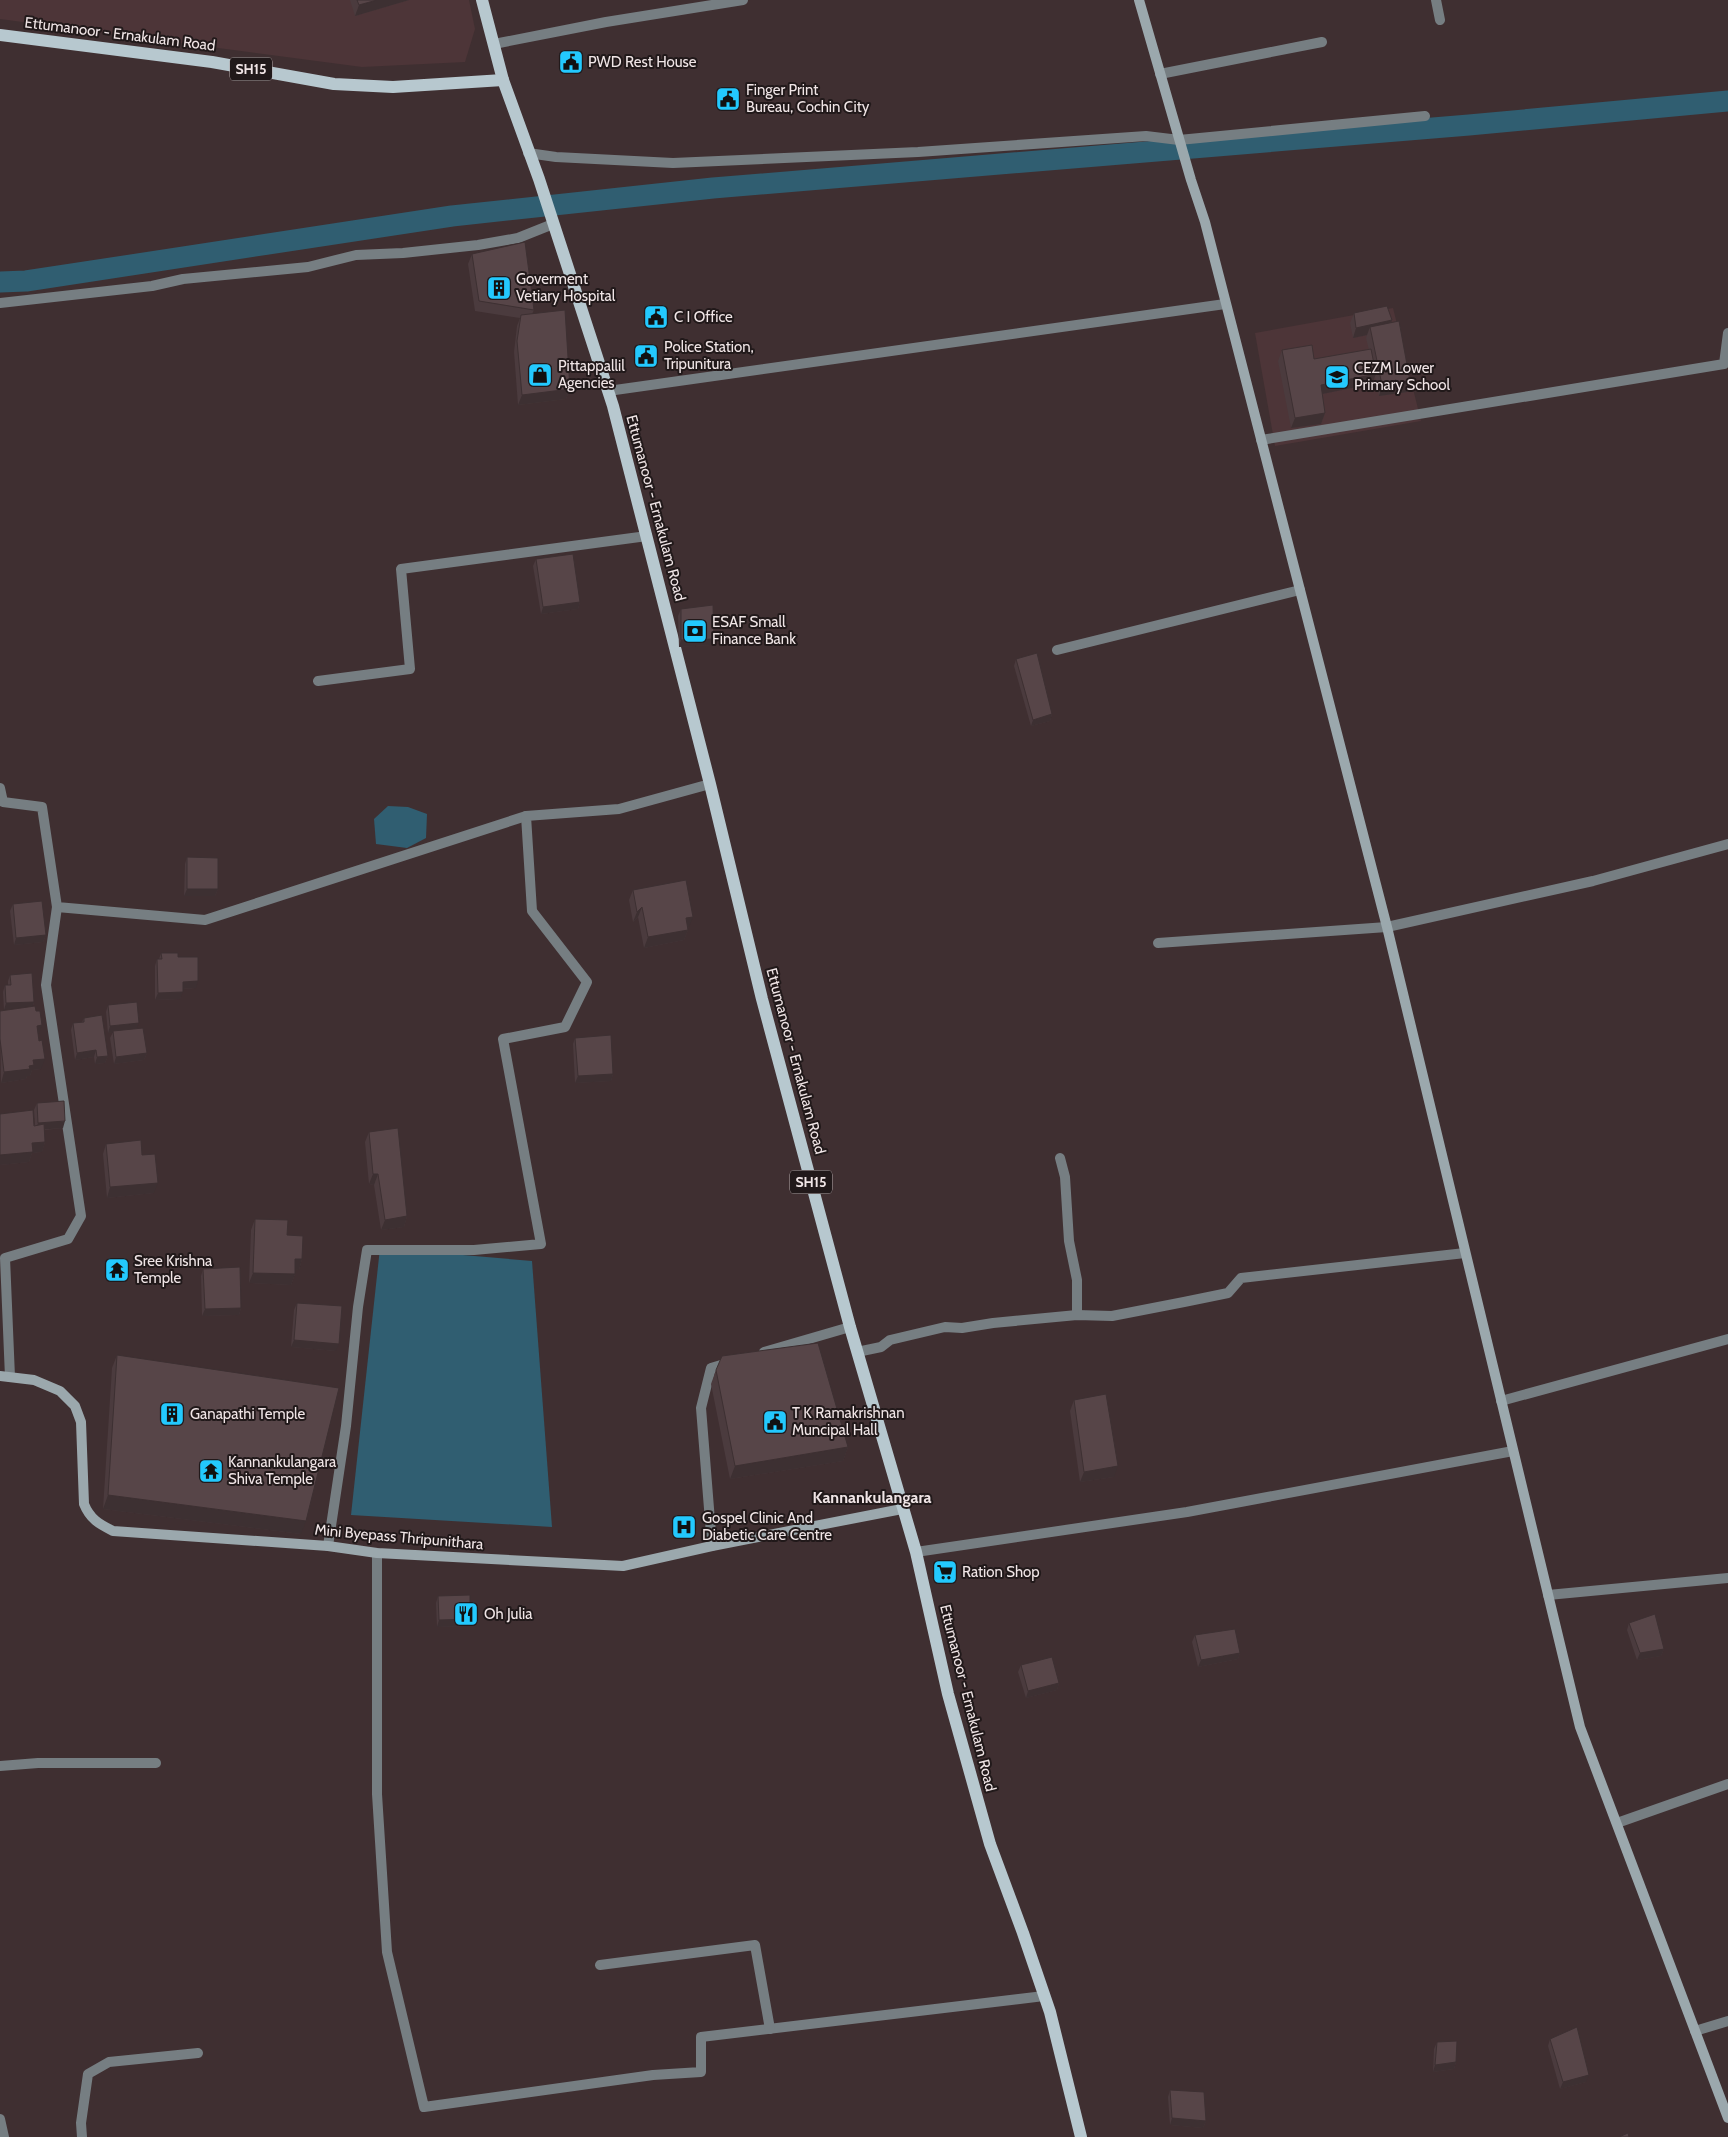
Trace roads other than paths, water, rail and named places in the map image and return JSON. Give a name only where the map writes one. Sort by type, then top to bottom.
[{"type":"main road","name":"Ettumanoor - Ernakulam Road","points":[[482,0],[503,80],[539,179],[608,391],[710,784],[762,998],[850,1327],[916,1552],[948,1694],[990,1844],[1044,1996],[1081,2137]]},
{"type":"main road","points":[[1139,0],[1179,140],[1205,222],[1387,927],[1580,1726],[1728,2118]]},
{"type":"main road","name":"Ettumanoor - Ernakulam Road","points":[[0,35],[212,62],[334,84],[393,87],[503,80]]},
{"type":"main road","name":"Mini Byepass Thripunithara","points":[[5,1376],[34,1380],[60,1392],[75,1406],[81,1422],[84,1504],[89,1515],[99,1524],[114,1530],[328,1546],[377,1554],[623,1566],[712,1546],[902,1509]]},
{"type":"street","points":[[494,44],[606,22],[743,0]]},
{"type":"street","points":[[1436,0],[1440,20]]},
{"type":"street","points":[[1160,74],[1322,42]]},
{"type":"street","points":[[528,153],[556,157],[674,163],[918,152],[1146,136],[1179,140],[1425,116]]},
{"type":"street","points":[[0,303],[152,286],[183,280],[308,267],[356,255],[403,254],[478,245],[518,238],[553,224]]},
{"type":"street","points":[[608,391],[1226,304]]},
{"type":"street","points":[[1261,440],[1724,364],[1728,333]]},
{"type":"street","points":[[318,681],[410,669],[401,569],[647,536]]},
{"type":"street","points":[[1057,650],[1300,590]]},
{"type":"street","points":[[57,907],[205,920],[526,816],[619,809],[710,784]]},
{"type":"street","points":[[0,788],[3,802],[42,807],[57,907],[46,984],[81,1216],[68,1239],[4,1258],[5,1376]]},
{"type":"street","points":[[328,1546],[346,1426],[358,1307],[367,1250],[474,1250],[541,1244],[503,1039],[566,1027],[587,982],[532,911],[526,816]]},
{"type":"street","points":[[1158,943],[1387,927],[1593,881],[1728,844]]},
{"type":"street","points":[[1060,1158],[1065,1177],[1069,1241],[1077,1280],[1077,1315]]},
{"type":"street","points":[[857,1352],[882,1347],[890,1340],[945,1327],[962,1328],[1077,1315],[1112,1316],[1228,1293],[1241,1278],[1465,1253]]},
{"type":"street","points":[[757,1354],[850,1327]]},
{"type":"street","points":[[1501,1401],[1728,1339]]},
{"type":"street","points":[[712,1546],[702,1408],[711,1368],[739,1360]]},
{"type":"street","points":[[916,1552],[1187,1512],[1513,1450]]},
{"type":"street","points":[[377,1554],[377,1794],[387,1952],[424,2107],[653,2075],[701,2072],[701,2037],[1044,1996]]},
{"type":"street","points":[[1548,1595],[1728,1578]]},
{"type":"street","points":[[0,1766],[38,1763],[156,1763]]},
{"type":"street","points":[[1617,1823],[1728,1784]]},
{"type":"street","points":[[600,1965],[755,1945],[770,2029]]},
{"type":"street","points":[[1695,2031],[1728,2021]]},
{"type":"street","points":[[82,2137],[88,2074],[109,2062],[198,2053]]},
{"type":"street","points":[[0,2119],[4,2137]]},
{"type":"water","points":[[388,806],[408,807],[427,814],[426,838],[407,848],[376,844],[374,819]]},
{"type":"water","points":[[380,1248],[532,1261],[552,1527],[351,1515]]},
{"type":"waterway","points":[[0,282],[26,281],[452,216],[713,188],[1469,125],[1728,101]]},
{"type":"place","name":"PWD Rest House","points":[[571,62]]},
{"type":"place","name":"Finger Print Bureau, Cochin City","points":[[728,99]]},
{"type":"place","name":"Goverment Vetiary Hospital","points":[[499,288]]},
{"type":"place","name":"C I Office","points":[[656,317]]},
{"type":"place","name":"Police Station, Tripunitura","points":[[646,356]]},
{"type":"place","name":"Pittappallil Agencies","points":[[540,375]]},
{"type":"place","name":"CEZM Lower Primary School","points":[[1337,377]]},
{"type":"place","name":"ESAF Small Finance Bank","points":[[695,631]]},
{"type":"place","name":"Sree Krishna Temple","points":[[117,1270]]},
{"type":"place","name":"Ganapathi Temple","points":[[172,1414]]},
{"type":"place","name":"T K Ramakrishnan Muncipal Hall","points":[[775,1422]]},
{"type":"place","name":"Kannankulangara Shiva Temple","points":[[211,1471]]},
{"type":"place","name":"Gospel Clinic And Diabetic Care Centre","points":[[684,1527]]},
{"type":"place","name":"Ration Shop","points":[[945,1572]]},
{"type":"place","name":"Oh Julia","points":[[466,1614]]},
{"type":"district","name":"Kannankulangara","points":[[872,1497]]}]
